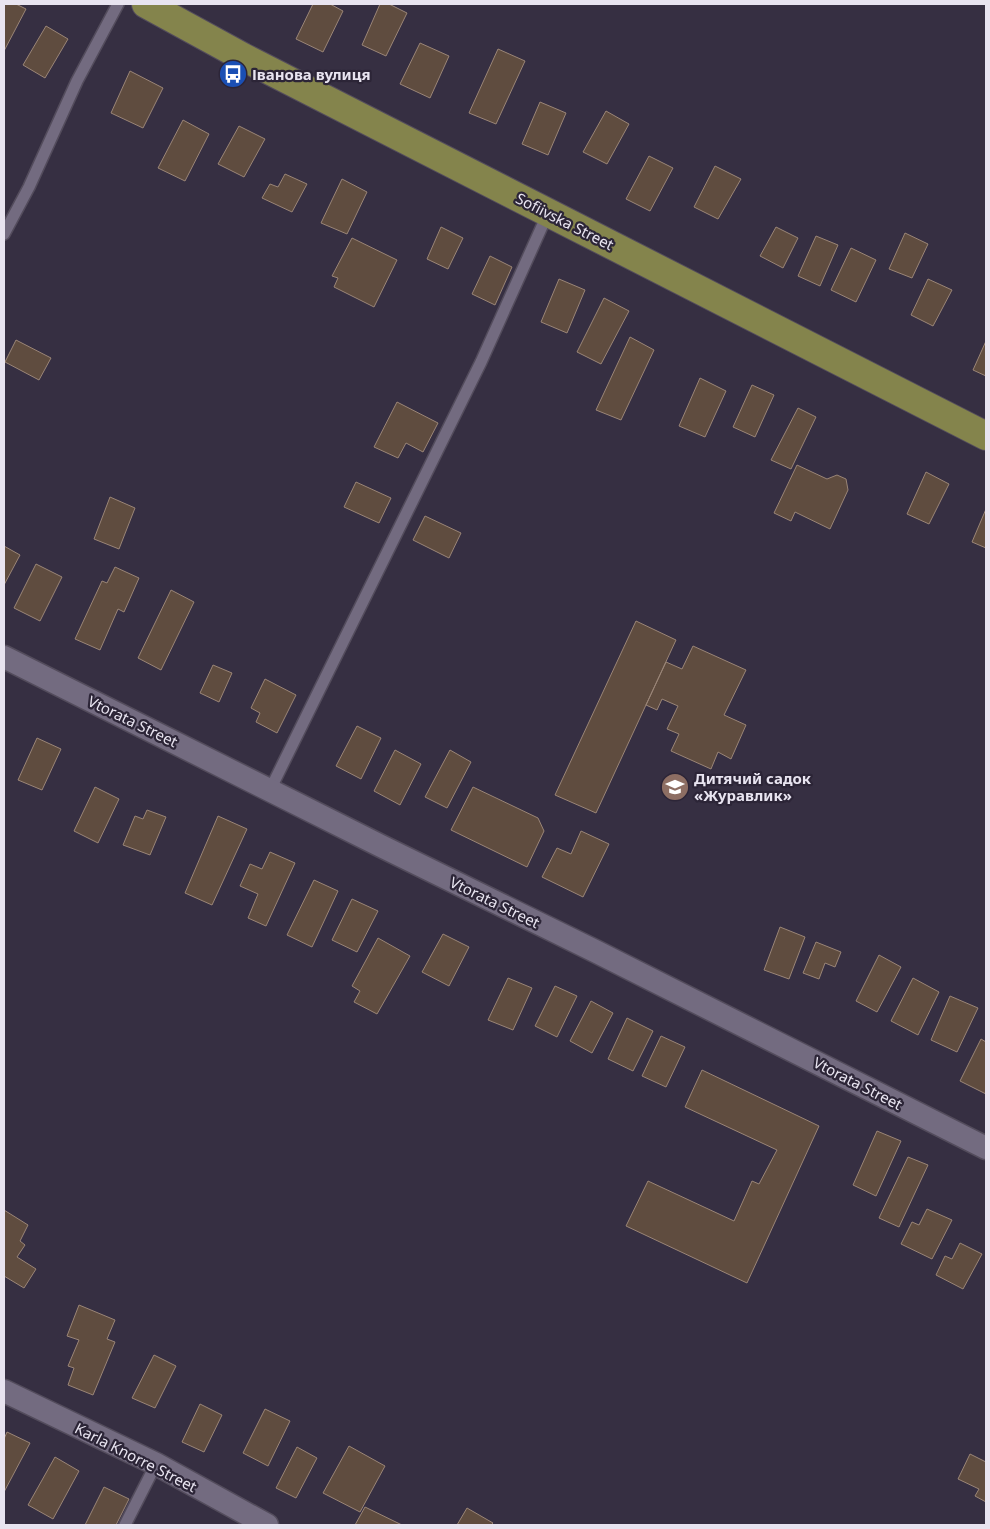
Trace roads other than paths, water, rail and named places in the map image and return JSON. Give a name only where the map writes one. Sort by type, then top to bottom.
[{"type":"main road","name":"Sofiivska Street","points":[[146,4],[242,57],[986,436]]},
{"type":"street","name":"Vtorata Street","points":[[4,658],[604,955],[986,1148]]},
{"type":"street","name":"Karla Knorre Street","points":[[4,1391],[156,1464],[268,1525]]},
{"type":"lane","points":[[4,234],[29,187],[77,81],[118,4]]},
{"type":"lane","points":[[270,790],[481,362],[548,213]]},
{"type":"lane","points":[[125,1525],[156,1464]]},
{"type":"place","name":"Іванова вулиця","points":[[233,74]]},
{"type":"place","name":"Дитячий садок «Журавлик»","points":[[675,787]]}]
